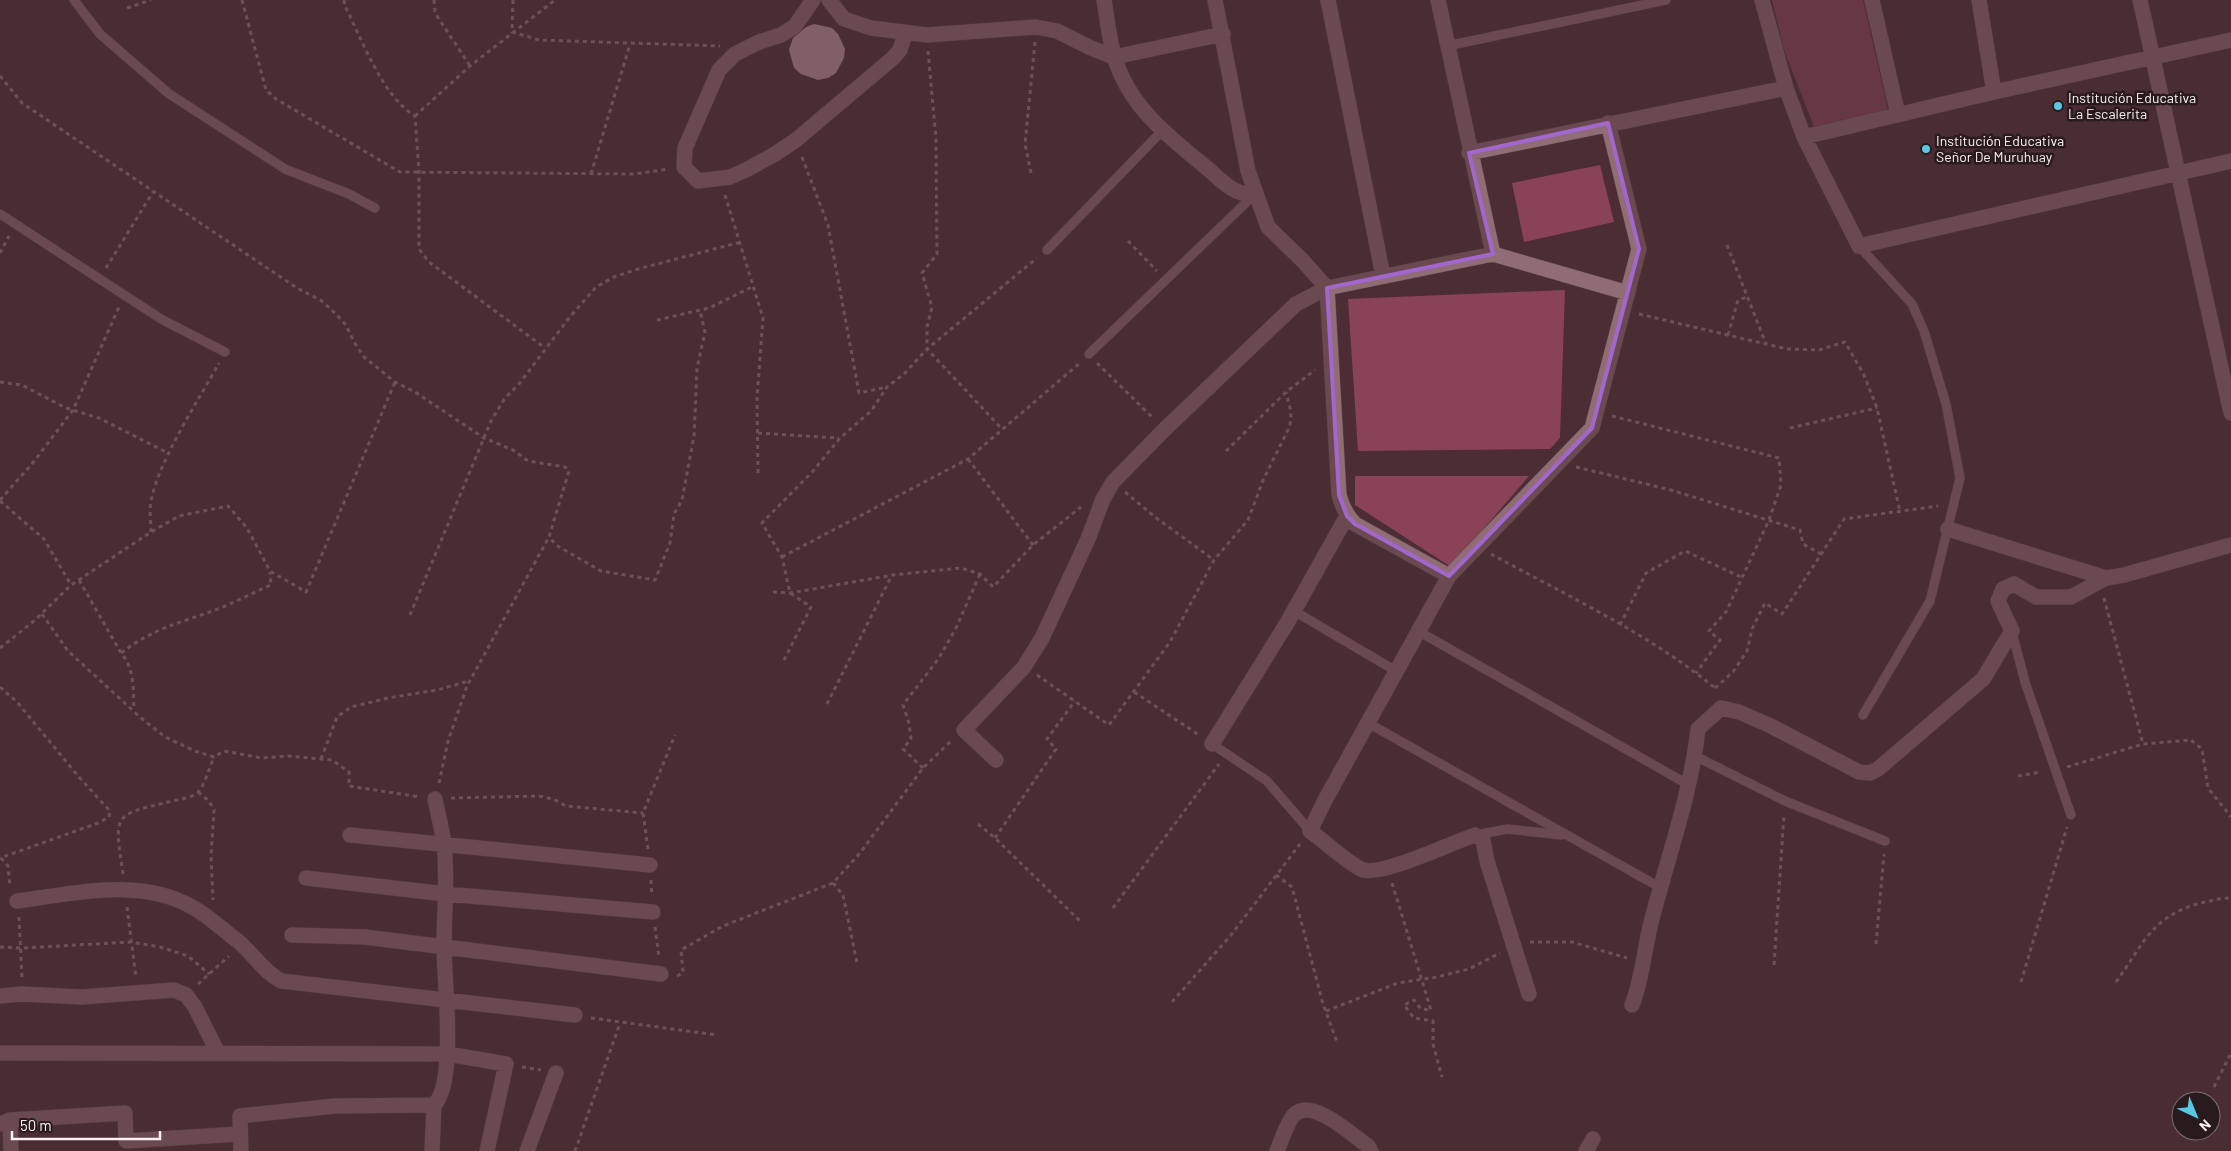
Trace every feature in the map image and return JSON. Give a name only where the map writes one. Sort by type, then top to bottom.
[{"type":"street","points":[[813,0],[795,26],[781,35],[735,54],[719,70],[685,148],[684,167],[698,181],[719,178],[746,170],[796,140],[893,58],[900,50],[905,34]]},
{"type":"street","points":[[829,0],[844,19],[858,25],[905,34],[927,35],[1036,27],[1057,32],[1114,57],[1223,34]]},
{"type":"street","points":[[1104,0],[1114,57],[1128,90],[1143,112],[1162,131],[1230,188],[1246,195],[1255,194]]},
{"type":"street","points":[[1215,0],[1248,171],[1255,194],[1268,227],[1303,261],[1327,288],[1339,495],[1347,516],[1355,524],[1449,576]]},
{"type":"street","points":[[1328,0],[1383,276]]},
{"type":"street","points":[[1438,0],[1493,254]]},
{"type":"street","points":[[1762,0],[1786,88],[1804,138],[1859,246],[2231,161]]},
{"type":"street","points":[[1872,0],[1898,115]]},
{"type":"street","points":[[1979,0],[1994,92]]},
{"type":"street","points":[[2140,0],[2231,413]]},
{"type":"street","points":[[1804,138],[1994,92],[2231,40]]},
{"type":"street","points":[[1470,152],[1786,88]]},
{"type":"street","points":[[1529,994],[1487,861],[1483,840],[1475,835],[1372,872],[1360,869],[1310,831],[1324,802],[1449,576],[1592,428],[1639,248],[1608,123]]},
{"type":"street","points":[[996,760],[964,730],[1024,667],[1042,638],[1088,538],[1103,498],[1113,482],[1164,430],[1296,304],[1327,288],[1493,254],[1628,293]]},
{"type":"street","points":[[1212,744],[1294,611],[1347,516]]},
{"type":"street","points":[[1948,529],[2103,579]]},
{"type":"street","points":[[1632,1005],[1641,981],[1642,962],[1660,888],[1689,785],[1698,729],[1721,708],[1739,712],[1823,752],[1859,772],[1870,773],[1878,769],[1983,679],[2012,631],[1998,601],[2003,589],[2014,584],[2036,597],[2071,597],[2103,579],[2124,575],[2231,545]]},
{"type":"street","points":[[432,1151],[434,1105],[441,1098],[448,1054],[444,948],[446,894],[444,844],[435,799]]},
{"type":"street","points":[[350,835],[650,865]]},
{"type":"street","points":[[306,878],[446,894],[653,912]]},
{"type":"street","points":[[17,901],[125,889],[166,896],[194,908],[242,944],[268,975],[281,981],[575,1015]]},
{"type":"street","points":[[292,935],[365,937],[661,974]]},
{"type":"street","points":[[0,996],[22,994],[82,997],[174,990],[186,995],[195,1007],[218,1053]]},
{"type":"street","points":[[0,1053],[448,1054],[506,1064],[488,1151]]},
{"type":"street","points":[[528,1151],[556,1073]]},
{"type":"street","points":[[241,1151],[240,1116],[336,1106],[434,1105]]},
{"type":"street","points":[[1276,1151],[1294,1115],[1305,1109],[1318,1111],[1368,1146],[1371,1151]]},
{"type":"street","points":[[11,1151],[5,1122],[125,1113],[126,1146],[240,1134]]},
{"type":"lane","points":[[74,0],[100,34],[168,93],[285,169],[349,194],[374,208]]},
{"type":"lane","points":[[1447,46],[1666,0]]},
{"type":"lane","points":[[1046,250],[1162,131]]},
{"type":"lane","points":[[1089,354],[1255,194]]},
{"type":"lane","points":[[0,214],[161,318],[225,352]]},
{"type":"lane","points":[[1859,246],[1912,304],[1924,331],[1946,404],[1960,478],[1930,601],[1863,715]]},
{"type":"lane","points":[[1294,611],[1396,671]]},
{"type":"lane","points":[[1418,631],[1689,785]]},
{"type":"lane","points":[[2012,631],[2025,682],[2071,815]]},
{"type":"lane","points":[[1368,723],[1660,888]]},
{"type":"lane","points":[[1212,744],[1267,781],[1310,831]]},
{"type":"lane","points":[[1695,756],[1785,801],[1885,841]]},
{"type":"lane","points":[[1475,835],[1507,829],[1566,835]]},
{"type":"path","points":[[127,8],[151,0]]},
{"type":"path","points":[[242,0],[266,90],[276,99],[400,172],[634,174],[684,167]]},
{"type":"path","points":[[344,0],[344,6],[384,81],[403,109],[415,116]]},
{"type":"path","points":[[434,0],[435,13],[470,66]]},
{"type":"path","points":[[512,32],[513,0]]},
{"type":"path","points":[[415,116],[470,66],[555,0]]},
{"type":"path","points":[[1031,173],[1025,144],[1036,27]]},
{"type":"path","points":[[512,32],[538,40],[701,47],[753,45]]},
{"type":"path","points":[[927,35],[936,139],[938,254],[922,273],[932,307],[927,327],[927,349],[1002,429]]},
{"type":"path","points":[[591,174],[630,44]]},
{"type":"path","points":[[0,76],[22,103],[297,288],[322,301],[346,326],[364,357],[395,382],[415,392],[484,438],[513,450],[528,461],[564,467],[570,471],[548,537],[469,681],[448,741],[435,799]]},
{"type":"path","points":[[415,116],[419,171],[419,249],[429,262],[545,348]]},
{"type":"path","points":[[796,140],[828,225],[858,393],[887,388]]},
{"type":"path","points":[[719,178],[741,242],[763,318],[756,398],[758,473]]},
{"type":"path","points":[[100,278],[153,192]]},
{"type":"path","points":[[0,253],[16,224]]},
{"type":"path","points":[[1128,241],[1166,280]]},
{"type":"path","points":[[410,615],[484,438],[504,398],[519,384],[545,348],[596,287],[614,276],[741,242]]},
{"type":"path","points":[[1728,245],[1766,344]]},
{"type":"path","points":[[784,660],[811,607],[790,593],[782,557],[762,523],[813,471],[840,438],[871,411],[887,388],[904,374],[927,349],[1046,250]]},
{"type":"path","points":[[657,320],[700,311],[754,286]]},
{"type":"path","points":[[71,586],[44,539],[0,500],[32,464],[73,410],[125,295]]},
{"type":"path","points":[[1728,334],[1738,300],[1748,297]]},
{"type":"path","points":[[1624,310],[1787,348],[1819,350],[1845,342],[1864,375],[1877,408],[1900,512]]},
{"type":"path","points":[[548,537],[556,546],[601,571],[655,580],[670,543],[674,514],[682,500],[694,436],[697,368],[705,332],[700,311]]},
{"type":"path","points":[[151,532],[151,502],[160,475],[225,352]]},
{"type":"path","points":[[782,557],[968,459],[1089,354],[1164,430]]},
{"type":"path","points":[[1226,451],[1286,392],[1331,358]]},
{"type":"path","points":[[0,382],[22,385],[73,410],[99,418],[170,454]]},
{"type":"path","points":[[270,571],[306,592],[395,382]]},
{"type":"path","points":[[1024,667],[1109,725],[1170,642],[1214,560],[1248,520],[1264,478],[1290,426],[1291,412],[1286,392]]},
{"type":"path","points":[[1790,428],[1877,408]]},
{"type":"path","points":[[1596,413],[1779,458],[1781,485],[1769,520],[1726,612],[1709,631],[1720,640],[1696,673]]},
{"type":"path","points":[[758,433],[840,438]]},
{"type":"path","points":[[968,459],[1033,545]]},
{"type":"path","points":[[1559,463],[1672,490],[1800,530],[1804,544],[1821,554]]},
{"type":"path","points":[[1113,482],[1155,517],[1214,560]]},
{"type":"path","points":[[1715,688],[1733,672],[1747,651],[1752,628],[1765,603],[1782,614],[1844,519],[1954,504]]},
{"type":"path","points":[[773,592],[790,593],[893,575],[961,568],[980,574],[993,587],[1033,545],[1084,505]]},
{"type":"path","points":[[0,648],[42,614],[71,586],[151,532],[180,516],[228,506],[247,528],[270,571],[271,585],[216,610],[163,627],[140,638],[121,653]]},
{"type":"path","points":[[1478,546],[1620,624],[1696,673],[1715,688],[1721,708]]},
{"type":"path","points":[[1620,624],[1646,573],[1684,551],[1741,577]]},
{"type":"path","points":[[923,768],[904,749],[911,739],[909,723],[902,706],[939,658],[956,628],[980,574]]},
{"type":"path","points":[[827,704],[893,575]]},
{"type":"path","points":[[2103,579],[2142,744]]},
{"type":"path","points":[[79,580],[126,659],[132,674],[134,710]]},
{"type":"path","points":[[42,614],[68,651],[166,737],[214,758]]},
{"type":"path","points":[[322,760],[337,717],[351,707],[388,698],[437,690],[469,681]]},
{"type":"path","points":[[0,687],[17,702],[78,776],[110,811],[109,817],[98,823],[0,858],[8,866],[10,890],[17,901],[22,948],[22,994]]},
{"type":"path","points":[[1134,692],[1212,744]]},
{"type":"path","points":[[995,838],[1056,749],[1047,739],[1074,701]]},
{"type":"path","points":[[661,974],[680,976],[683,973],[681,950],[723,926],[833,884],[860,853],[923,768],[964,730]]},
{"type":"path","points":[[2018,776],[2055,770],[2142,744],[2191,740],[2202,749],[2208,788],[2231,817]]},
{"type":"path","points":[[138,992],[117,829],[122,819],[132,810],[187,798],[198,792],[214,758],[224,751],[261,758],[304,756],[332,760],[349,772],[349,786],[435,799],[539,796],[553,799],[566,806],[643,812]]},
{"type":"path","points":[[1113,908],[1227,754]]},
{"type":"path","points":[[198,792],[209,801],[214,810],[211,856],[214,924]]},
{"type":"path","points":[[1774,965],[1785,801]]},
{"type":"path","points":[[2021,982],[2071,815]]},
{"type":"path","points":[[978,824],[1080,920]]},
{"type":"path","points":[[1172,1002],[1231,935],[1310,831]]},
{"type":"path","points":[[1876,944],[1885,841]]},
{"type":"path","points":[[1387,868],[1431,1010],[1421,1009],[1414,1000],[1404,1005],[1414,1018],[1433,1021],[1433,1044],[1442,1076]]},
{"type":"path","points":[[1276,875],[1292,887],[1326,1011],[1337,1042]]},
{"type":"path","points":[[833,884],[842,895],[857,962]]},
{"type":"path","points":[[2116,982],[2143,940],[2161,920],[2189,906],[2231,898]]},
{"type":"path","points":[[1326,1011],[1398,984],[1469,969],[1514,943],[1537,941],[1572,942],[1642,962]]},
{"type":"path","points":[[0,947],[22,948],[131,942],[160,947],[188,956],[209,974]]},
{"type":"path","points":[[186,995],[242,944]]},
{"type":"path","points":[[575,1015],[620,1023],[717,1035]]},
{"type":"path","points":[[575,1151],[620,1023]]},
{"type":"path","points":[[2214,1087],[2231,1053]]},
{"type":"path","points":[[506,1064],[556,1073]]},
{"type":"highlighted area","points":[[1608,123],[1639,249],[1592,428],[1449,576],[1355,524],[1347,516],[1339,495],[1327,288],[1493,254],[1469,153]]},
{"type":"shaded area","points":[[1772,0],[1863,0],[1889,114],[1816,132],[1784,50]]},
{"type":"shaded area","points":[[1600,165],[1614,222],[1524,242],[1512,183]]},
{"type":"shaded area","points":[[1565,290],[1560,438],[1550,449],[1358,451],[1348,299]]},
{"type":"shaded area","points":[[1355,476],[1529,476],[1451,567],[1355,505]]},
{"type":"building","points":[[814,24],[832,28],[838,34],[845,49],[844,58],[836,73],[828,78],[818,80],[801,74],[794,68],[789,50],[793,38],[806,27]]},
{"type":"place","name":"Institución Educativa La Escalerita","points":[[2058,106]]},
{"type":"place","name":"Institución Educativa Señor De Muruhuay","points":[[1926,149]]}]
